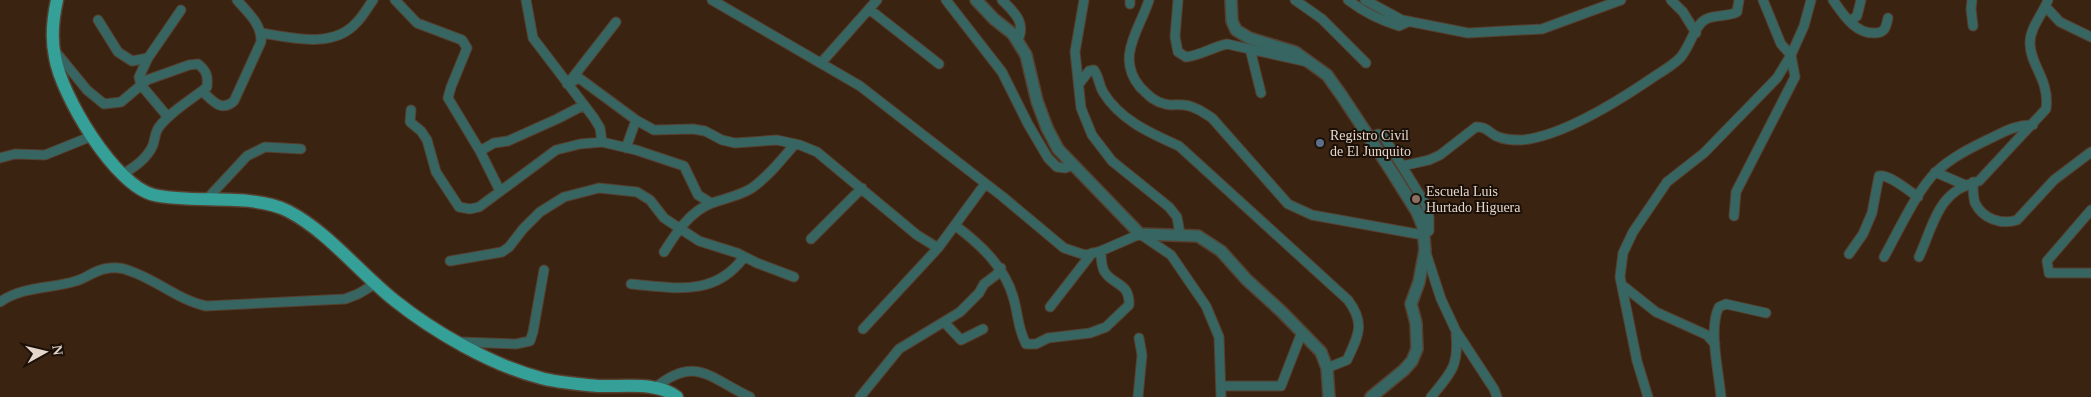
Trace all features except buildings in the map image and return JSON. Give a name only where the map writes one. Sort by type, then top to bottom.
[{"type":"main road","points":[[57,0],[54,16],[54,57],[67,95],[92,136],[127,180],[152,195],[206,201],[254,202],[271,204],[288,211],[318,232],[394,300],[479,354],[542,378],[597,386],[655,388],[671,392],[678,397]]},
{"type":"street","points":[[202,91],[215,104],[220,106],[228,105],[234,100],[261,42],[262,32],[258,25],[237,0]]},
{"type":"street","points":[[262,32],[291,38],[325,40],[337,36],[357,23],[373,0]]},
{"type":"street","points":[[395,0],[417,23],[462,40],[467,48],[448,98],[480,152],[500,191]]},
{"type":"street","points":[[526,0],[533,38],[600,128],[602,142]]},
{"type":"street","points":[[712,0],[860,86],[986,184],[1064,248],[1085,255],[1140,234],[1198,236],[1221,251],[1253,286],[1321,352],[1327,368],[1329,397]]},
{"type":"street","points":[[821,63],[877,0]]},
{"type":"street","points":[[946,0],[1002,72],[1028,124],[1048,158],[1057,167],[1065,168],[1072,165]]},
{"type":"street","points":[[976,0],[1012,34],[1026,55],[1037,101],[1047,128],[1058,149],[1140,234],[1171,255],[1206,306],[1219,337],[1221,397]]},
{"type":"street","points":[[1002,0],[1021,21],[1022,34],[1017,42]]},
{"type":"street","points":[[1084,0],[1075,52],[1081,108],[1092,134],[1112,161],[1168,207],[1177,217],[1180,234]]},
{"type":"street","points":[[1150,0],[1131,42],[1129,64],[1137,83],[1151,100],[1166,105],[1184,105],[1200,110],[1212,118],[1288,204],[1312,215],[1423,235],[1429,231],[1429,217],[1426,205],[1384,137],[1378,134],[1370,138]]},
{"type":"street","points":[[1178,0],[1175,37],[1178,52],[1186,57],[1198,56],[1217,46],[1228,44],[1313,64]]},
{"type":"street","points":[[1231,0],[1232,21],[1236,30],[1249,38],[1295,52],[1327,75],[1370,138],[1417,212],[1423,227],[1425,250],[1441,299],[1456,331],[1494,389],[1497,397]]},
{"type":"street","points":[[1296,0],[1322,19],[1366,63]]},
{"type":"street","points":[[1348,0],[1367,14],[1380,20],[1399,26],[1408,22]]},
{"type":"street","points":[[1365,0],[1367,3],[1408,22],[1468,33],[1542,29],[1621,0]]},
{"type":"street","points":[[1671,0],[1683,12],[1696,33]]},
{"type":"street","points":[[1402,166],[1429,160],[1440,155],[1476,127],[1482,126],[1497,136],[1508,140],[1523,140],[1552,134],[1627,95],[1679,59],[1701,23],[1709,17],[1729,16],[1737,12],[1739,0]]},
{"type":"street","points":[[1734,216],[1736,192],[1794,77],[1791,55],[1781,44],[1763,0]]},
{"type":"street","points":[[1648,397],[1637,361],[1620,277],[1623,253],[1633,232],[1667,182],[1704,152],[1777,78],[1791,55],[1804,26],[1811,0]]},
{"type":"street","points":[[1833,0],[1859,30],[1881,33],[1886,28],[1888,18]]},
{"type":"street","points":[[1850,21],[1857,16],[1861,0]]},
{"type":"street","points":[[1972,0],[1973,26]]},
{"type":"street","points":[[1919,257],[1943,202],[1954,191],[1979,181],[2046,110],[2048,97],[2046,86],[2032,52],[2030,41],[2034,27],[2047,3],[2060,22],[2091,37]]},
{"type":"street","points":[[869,9],[939,64]]},
{"type":"street","points":[[168,118],[141,85],[139,77],[148,58],[181,10]]},
{"type":"street","points":[[98,20],[118,52],[132,61],[148,58]]},
{"type":"street","points":[[567,84],[616,22]]},
{"type":"street","points":[[1250,49],[1261,93]]},
{"type":"street","points":[[54,51],[87,90],[104,104],[121,102],[147,80],[189,65],[198,64],[205,69],[208,75],[207,87],[158,128],[147,155],[137,165],[123,174]]},
{"type":"street","points":[[1079,84],[1089,71],[1094,70],[1102,91],[1118,111],[1148,132],[1179,146],[1348,300],[1355,310],[1359,322],[1358,336],[1347,360],[1327,368]]},
{"type":"street","points":[[567,84],[579,78],[636,120],[654,130],[693,129],[705,131],[722,140],[735,143],[777,140],[817,152],[917,234],[938,248]]},
{"type":"street","points":[[480,152],[494,143],[508,141],[584,105]]},
{"type":"street","points":[[411,110],[410,122],[421,131],[427,140],[436,172],[459,207],[470,209],[479,207],[556,150],[580,144],[602,142],[684,166],[698,195],[711,203]]},
{"type":"street","points":[[626,148],[636,120]]},
{"type":"street","points":[[1884,257],[1918,197],[1935,172],[1959,154],[2008,130],[2023,124],[2033,125]]},
{"type":"street","points":[[0,158],[15,154],[45,155],[92,136]]},
{"type":"street","points":[[664,252],[679,228],[698,211],[711,203],[741,194],[752,188],[763,179],[795,144]]},
{"type":"street","points":[[206,201],[247,156],[265,147],[301,149]]},
{"type":"street","points":[[1969,184],[1975,203],[1988,217],[2002,223],[2017,220],[2054,180],[2091,152]]},
{"type":"street","points":[[1935,172],[1969,184]]},
{"type":"street","points":[[1849,254],[1863,234],[1872,213],[1879,176],[1883,175],[1918,197]]},
{"type":"street","points":[[862,329],[938,248],[986,184]]},
{"type":"street","points":[[450,261],[502,252],[509,247],[540,212],[564,197],[587,189],[599,188],[637,192],[650,200],[664,218],[698,241],[737,252],[757,264],[794,277]]},
{"type":"street","points":[[811,239],[862,188]]},
{"type":"street","points":[[2091,210],[2047,261],[2049,273],[2091,273]]},
{"type":"street","points":[[956,226],[1001,268],[1014,299],[1019,331],[1026,344],[1036,344],[1048,338],[1090,333],[1106,327],[1129,305],[1129,295],[1126,289],[1105,273],[1097,252]]},
{"type":"street","points":[[1371,397],[1404,370],[1412,361],[1417,349],[1416,324],[1411,304],[1419,282],[1425,250]]},
{"type":"street","points":[[1050,307],[1097,252]]},
{"type":"street","points":[[632,284],[682,289],[711,284],[736,269],[744,257]]},
{"type":"street","points":[[0,302],[16,292],[59,286],[79,280],[103,269],[118,267],[132,271],[190,303],[206,306],[345,299],[376,284]]},
{"type":"street","points":[[860,397],[899,349],[960,312],[979,293],[984,284],[996,275],[1001,268]]},
{"type":"street","points":[[457,341],[516,344],[530,341],[544,270]]},
{"type":"street","points":[[1622,285],[1656,312],[1708,335],[1715,344]]},
{"type":"street","points":[[1721,397],[1715,344],[1716,313],[1719,307],[1726,304],[1766,313]]},
{"type":"street","points":[[945,322],[961,340],[983,329]]},
{"type":"street","points":[[1431,397],[1455,365],[1458,352],[1456,331]]},
{"type":"street","points":[[1221,386],[1281,386],[1302,332]]},
{"type":"street","points":[[1138,397],[1142,355],[1140,338]]},
{"type":"street","points":[[655,388],[683,370],[702,372],[750,397]]},
{"type":"place","name":"Registro Civil de El Junquito","points":[[1320,143]]},
{"type":"place","name":"Escuela Luis Hurtado Higuera","points":[[1416,199]]}]
